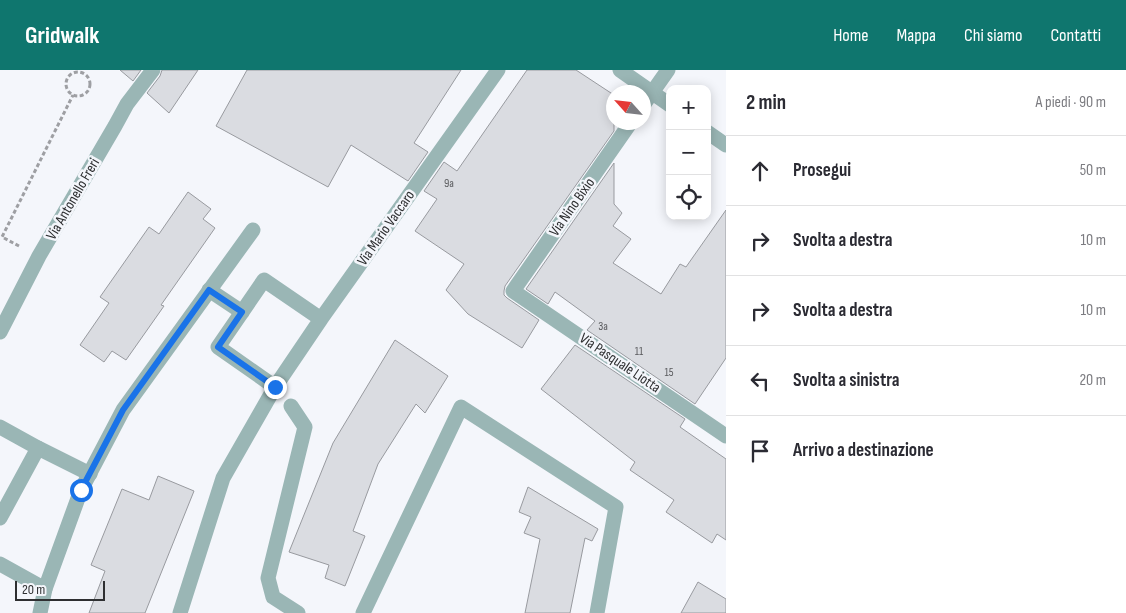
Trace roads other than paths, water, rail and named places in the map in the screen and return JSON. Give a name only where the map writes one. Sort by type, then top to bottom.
[{"type":"street","name":"Via Antonello Freri","points":[[0,332],[39,256],[123,112],[153,70]]},
{"type":"street","name":"Via Mario Vaccaro","points":[[180,613],[223,478],[275,387],[498,70]]},
{"type":"street","points":[[620,70],[635,85]]},
{"type":"street","points":[[651,94],[668,70]]},
{"type":"street","points":[[651,99],[666,104]]},
{"type":"street","name":"Via Nino Bixio","points":[[514,291],[625,130]]},
{"type":"street","points":[[711,135],[726,145]]},
{"type":"street","points":[[40,613],[45,589],[81,490],[123,410],[253,230]]},
{"type":"street","points":[[275,387],[218,347],[242,312],[264,280],[321,320]]},
{"type":"street","points":[[209,290],[242,312]]},
{"type":"street","name":"Via Pasquale Liotta","points":[[514,291],[726,436]]},
{"type":"street","points":[[291,406],[305,427],[268,578],[273,597],[298,613]]},
{"type":"street","points":[[363,613],[461,406],[616,507],[597,613]]},
{"type":"street","points":[[0,427],[90,474]]},
{"type":"street","points":[[0,518],[38,448]]},
{"type":"street","points":[[0,564],[45,589]]}]
